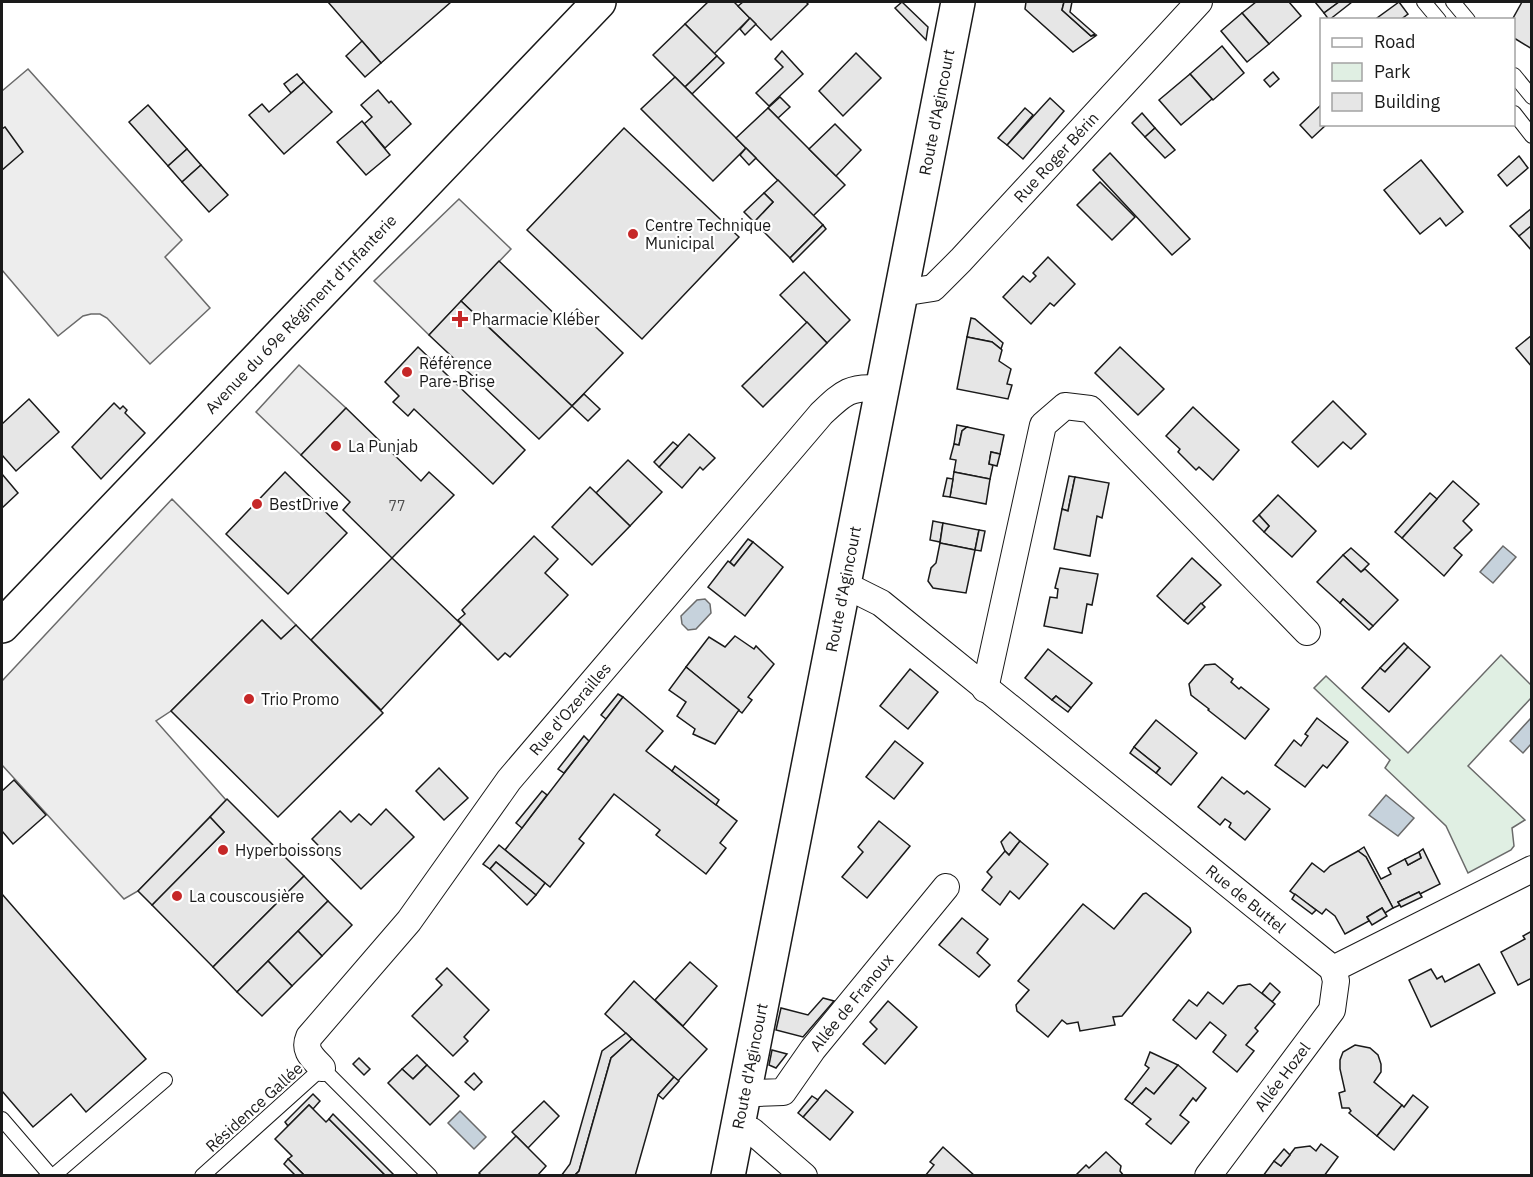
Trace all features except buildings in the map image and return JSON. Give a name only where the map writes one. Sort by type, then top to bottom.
[{"type":"street","name":"Avenue du 69e Régiment d'Infanterie","points":[[2,627],[599,2]]},
{"type":"street","name":"Route d'Agincourt","points":[[728,1176],[958,2]]},
{"type":"street","name":"Rue Roger Bérin","points":[[901,293],[933,288],[962,260],[1199,2]]},
{"type":"street","name":"Rue d'Ozerailles","points":[[322,1068],[309,1053],[306,1044],[309,1037],[408,921],[509,780],[820,414],[838,398],[856,388],[881,389]]},
{"type":"street","points":[[985,689],[1043,425],[1065,406],[1090,409],[1307,632]]},
{"type":"street","name":"Rue de Buttel","points":[[844,588],[857,591],[881,603],[1333,969]]},
{"type":"street","points":[[1333,969],[1532,869]]},
{"type":"street","name":"Allée de Franoux","points":[[744,1090],[758,1093],[783,1092],[813,1049],[946,887]]},
{"type":"street","name":"Allée Hozel","points":[[1208,1176],[1332,1010],[1336,981],[1333,969]]},
{"type":"street","points":[[737,1126],[752,1131],[804,1176]]},
{"type":"lane","points":[[1424,2],[1437,18]]},
{"type":"lane","points":[[1453,2],[1466,18]]},
{"type":"lane","points":[[1515,76],[1532,97]]},
{"type":"lane","points":[[1515,114],[1532,136]]},
{"type":"lane","name":"Résidence Gallée","points":[[202,1176],[322,1068],[430,1176]]},
{"type":"lane","points":[[2,1119],[52,1176],[165,1080]]},
{"type":"green space","points":[[1501,655],[1531,685],[1531,698],[1468,766],[1525,820],[1512,828],[1514,846],[1511,850],[1468,873],[1446,826],[1385,768],[1390,760],[1314,688],[1326,676],[1408,753]]},
{"type":"shaded area","points":[[28,69],[182,240],[165,257],[210,308],[150,364],[107,318],[100,314],[83,316],[58,336],[2,270],[2,91]]},
{"type":"shaded area","points":[[459,199],[511,249],[429,335],[374,281]]},
{"type":"shaded area","points":[[299,365],[346,408],[301,455],[256,412]]},
{"type":"shaded area","points":[[172,499],[296,625],[281,639],[262,620],[171,711],[156,721],[226,800],[138,891],[124,899],[2,765],[2,681]]},
{"type":"shaded area","points":[[1503,546],[1516,557],[1493,583],[1480,572]]},
{"type":"shaded area","points":[[705,599],[710,604],[711,613],[696,629],[688,630],[682,624],[681,616],[697,600]]},
{"type":"shaded area","points":[[1531,718],[1531,744],[1523,753],[1510,741]]},
{"type":"shaded area","points":[[1386,795],[1414,818],[1398,836],[1369,815]]},
{"type":"shaded area","points":[[460,1111],[486,1137],[474,1149],[448,1123]]},
{"type":"place","name":"Centre Technique Municipal","points":[[633,234]]},
{"type":"place","name":"Pharmacie Kléber","points":[[460,319]]},
{"type":"place","name":"Référence Pare-Brise","points":[[407,372]]},
{"type":"place","name":"La Punjab","points":[[336,446]]},
{"type":"place","name":"BestDrive","points":[[257,504]]},
{"type":"place","name":"Trio Promo","points":[[249,699]]},
{"type":"place","name":"Hyperboissons","points":[[223,850]]},
{"type":"place","name":"La couscousière","points":[[177,896]]}]
